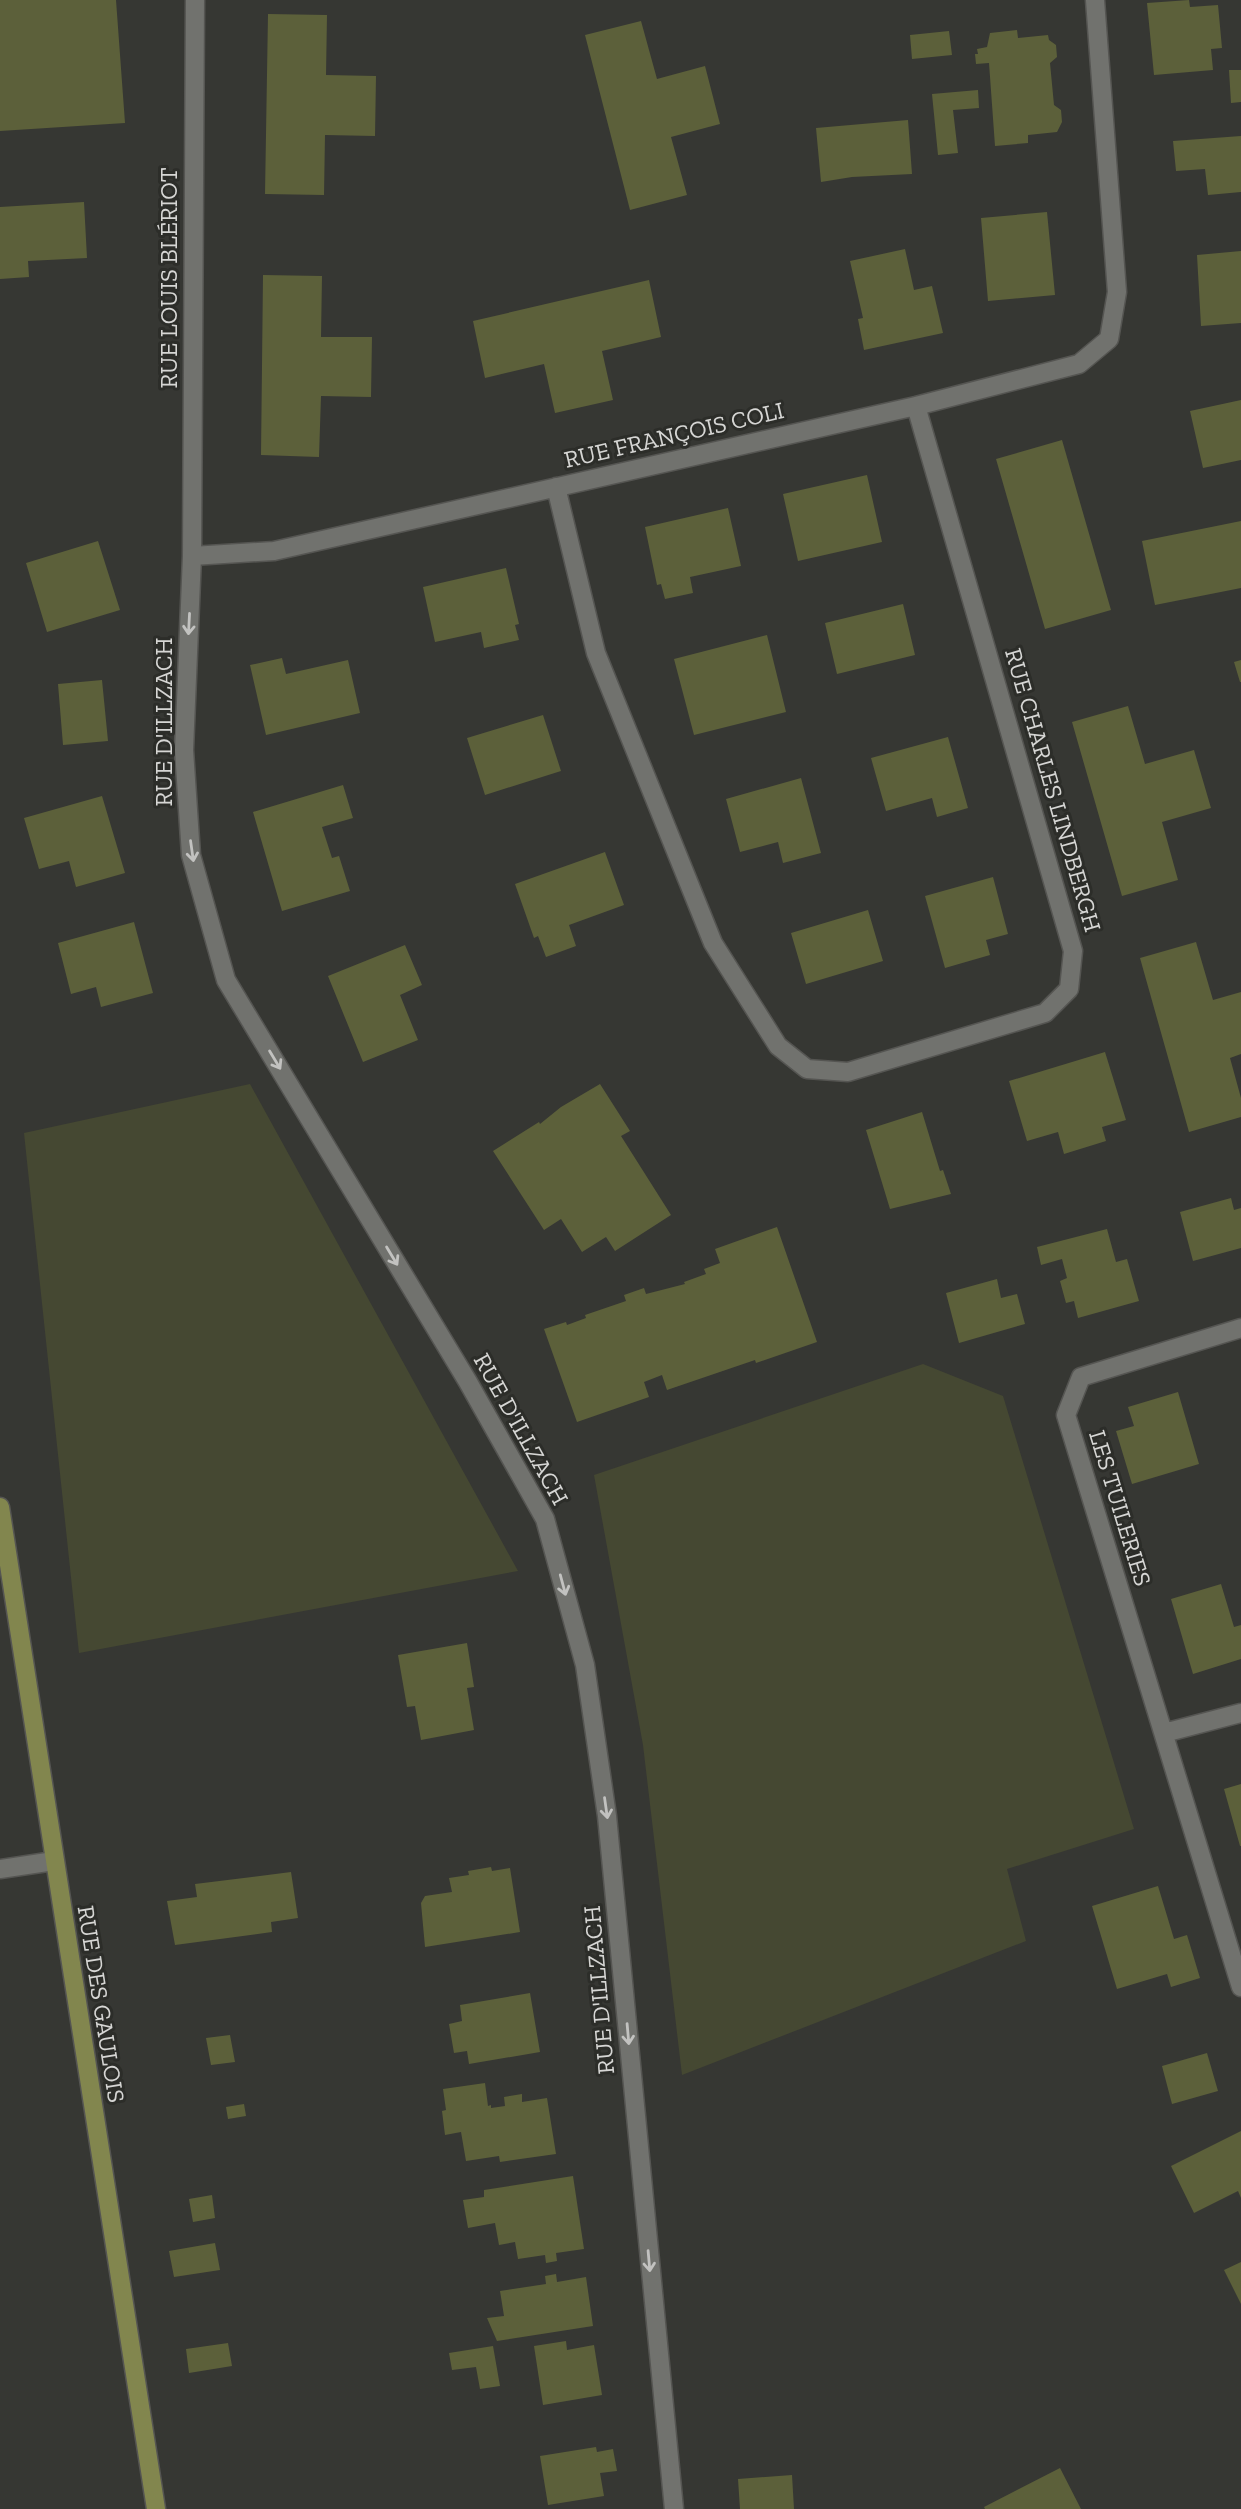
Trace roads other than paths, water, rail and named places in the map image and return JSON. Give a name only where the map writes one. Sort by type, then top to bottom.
[{"type":"main road","name":"RUE DES GAULOIS","points":[[0,1507],[156,2509]]},
{"type":"street","name":"RUE LOUIS BLÉRIOT","points":[[192,556],[195,0]]},
{"type":"street","name":"RUE FRANÇOIS COLI","points":[[192,556],[274,551],[916,406],[1079,364],[1110,339],[1117,292],[1095,0]]},
{"type":"street","name":"RUE CHARLES LINDBERGH","points":[[555,487],[596,653],[713,943],[778,1046],[807,1069],[848,1072],[1045,1013],[1069,989],[1073,951],[916,406]]},
{"type":"street","name":"RUE D'ILLZACH","points":[[192,556],[184,750],[191,855],[226,980],[468,1382],[545,1519],[585,1665],[607,1816],[674,2509]]},
{"type":"street","name":"LES TUILERIES","points":[[1241,1328],[1081,1377],[1066,1415],[1241,1987]]},
{"type":"street","points":[[1164,1733],[1241,1713]]},
{"type":"street","points":[[0,1869],[54,1861]]}]
